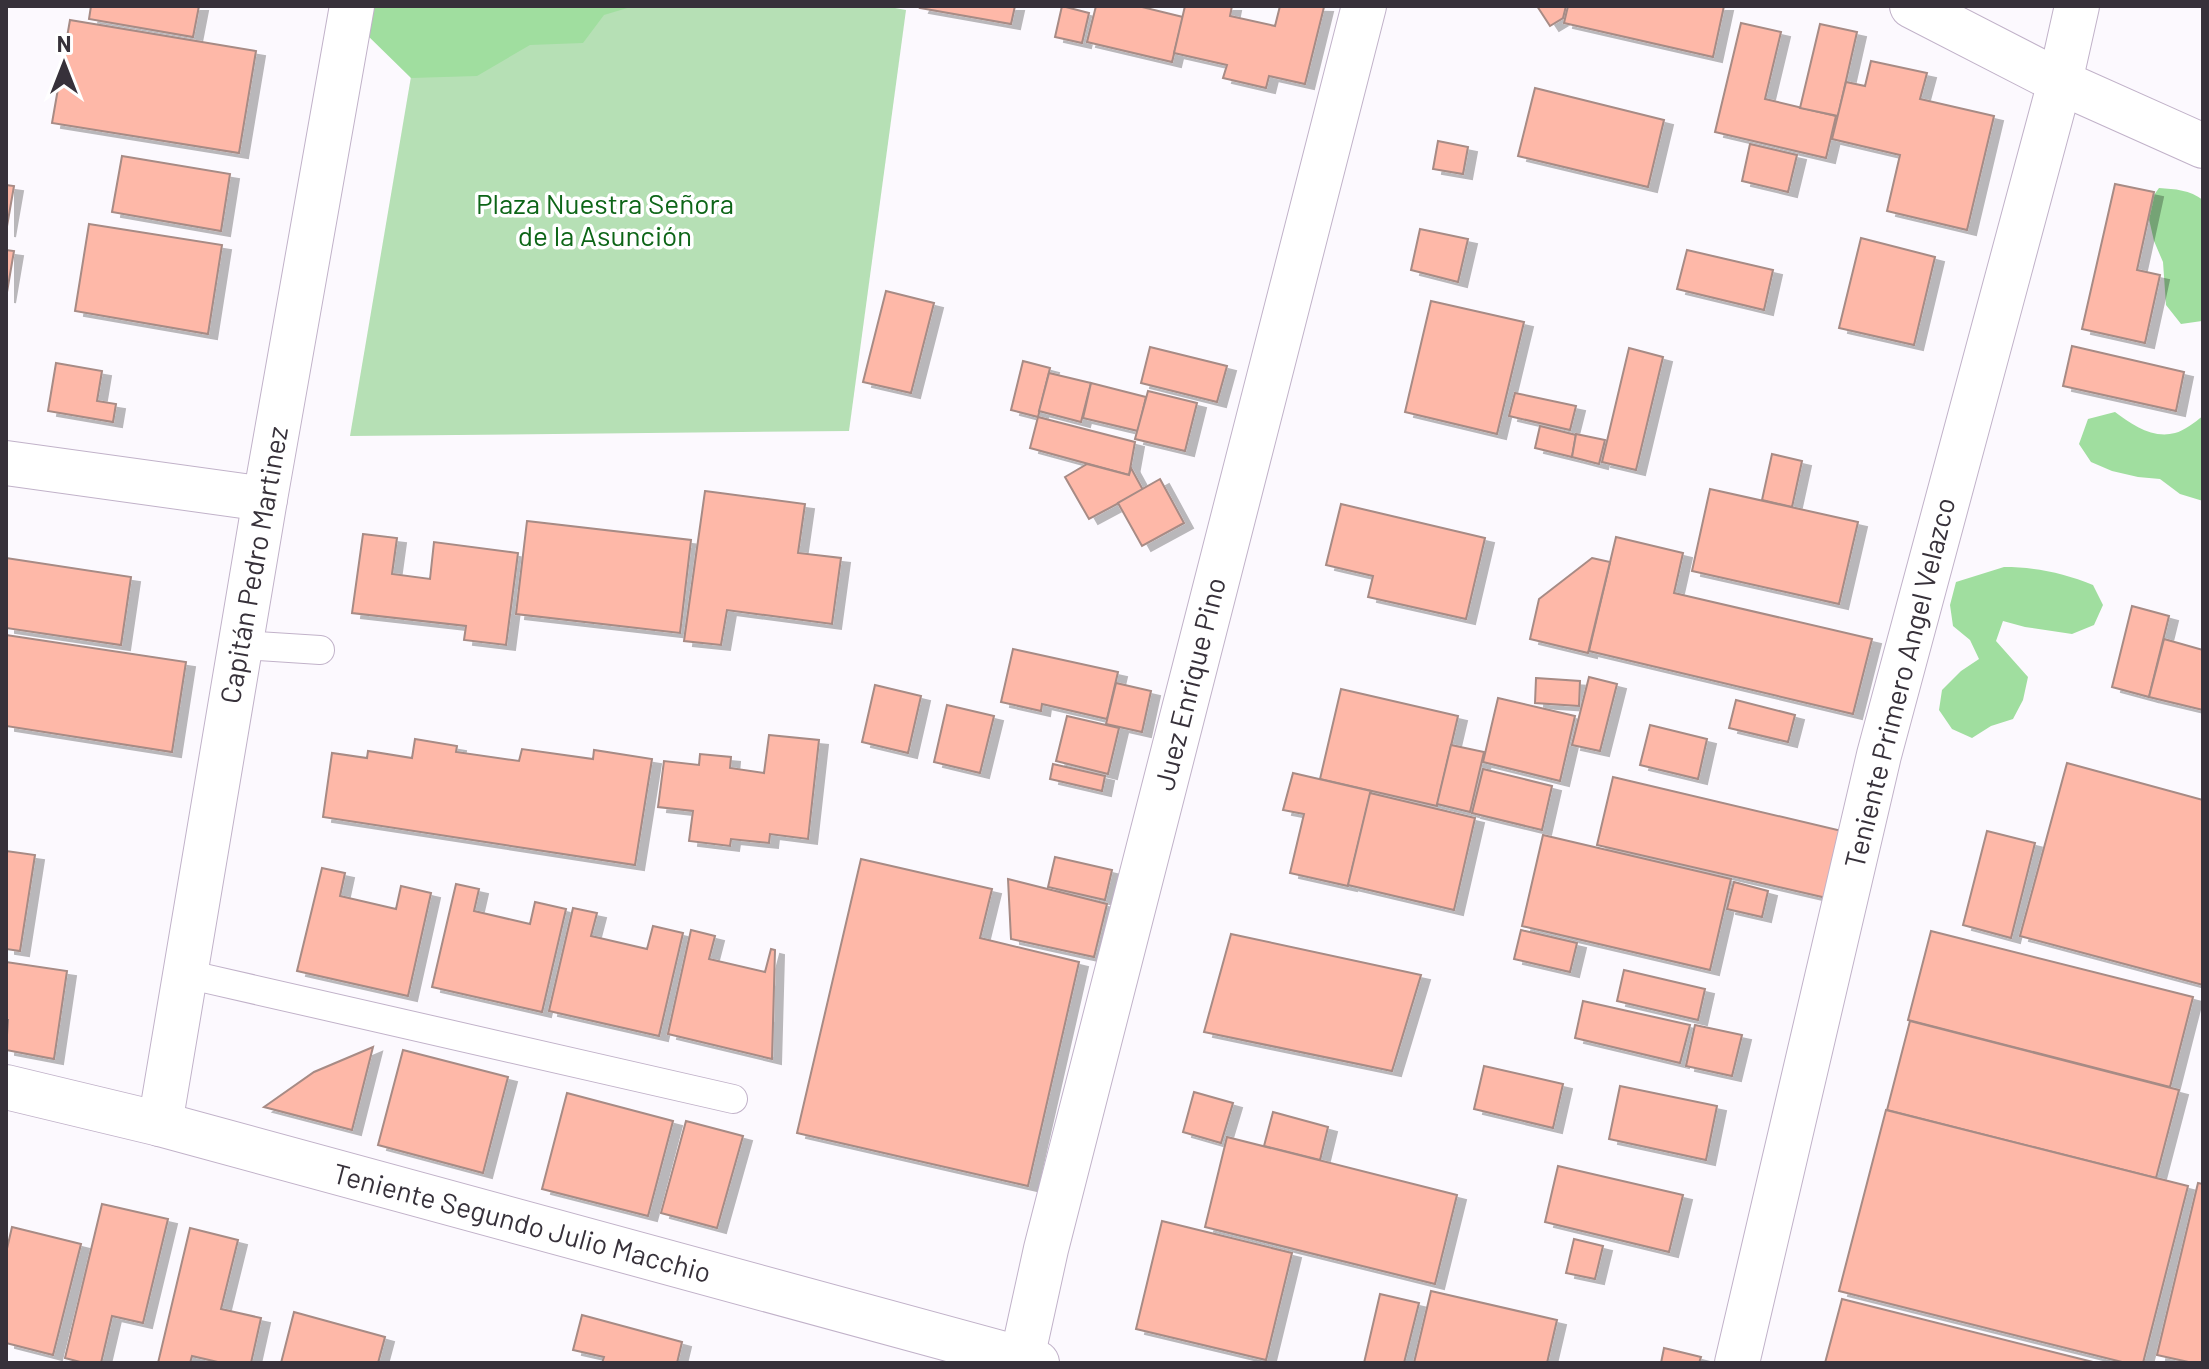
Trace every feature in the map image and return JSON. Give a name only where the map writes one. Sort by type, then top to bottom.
[{"type":"street","name":"Capitán Pedro Martinez","points":[[160,1124],[352,6]]},
{"type":"street","name":"Juez Enrique Pino","points":[[1027,1362],[1049,1234],[1364,6]]},
{"type":"street","points":[[1912,6],[2060,82],[2203,146]]},
{"type":"street","name":"Teniente Primero Angel Velazco","points":[[1737,1363],[1879,755],[2060,82],[2077,6]]},
{"type":"street","points":[[6,463],[265,499]]},
{"type":"street","name":"Teniente Segundo Julio Macchio","points":[[6,1087],[160,1124],[1027,1362]]},
{"type":"lane","points":[[241,645],[320,650]]},
{"type":"lane","points":[[186,974],[733,1099]]},
{"type":"green space","points":[[369,6],[634,6],[604,15],[583,43],[530,45],[477,76],[411,78],[364,32]]},
{"type":"green space","name":"Plaza Nuestra Señora de la Asunción","points":[[423,6],[884,6],[906,10],[849,431],[350,436]]},
{"type":"green space","points":[[2159,188],[2188,192],[2203,200],[2202,321],[2181,324],[2166,305],[2163,262],[2154,241],[2146,206]]},
{"type":"green space","points":[[2115,412],[2136,426],[2159,434],[2178,432],[2203,416],[2203,501],[2180,494],[2160,479],[2112,471],[2091,462],[2079,444],[2088,419]]},
{"type":"green space","points":[[2004,567],[2060,574],[2093,585],[2103,605],[2094,625],[2072,634],[2003,621],[1996,641],[2028,677],[2023,700],[2013,719],[1991,726],[1972,738],[1952,729],[1939,710],[1942,690],[1979,659],[1970,640],[1953,626],[1950,605],[1956,582]]},
{"type":"building","points":[[91,6],[199,6],[193,37],[89,19]]},
{"type":"building","points":[[921,6],[1015,6],[1011,24]]},
{"type":"building","points":[[1062,6],[1089,13],[1082,43],[1055,37]]},
{"type":"building","points":[[1096,6],[1138,6],[1183,17],[1172,62],[1087,42]]},
{"type":"building","points":[[1185,6],[1232,6],[1230,16],[1275,26],[1280,6],[1324,7],[1305,84],[1269,76],[1266,88],[1223,78],[1227,65],[1174,53]]},
{"type":"building","points":[[1537,6],[1566,6],[1563,18],[1550,26]]},
{"type":"building","points":[[1568,6],[1724,6],[1713,57],[1564,23]]},
{"type":"building","points":[[70,20],[256,51],[239,153],[52,123]]},
{"type":"building","points":[[1741,23],[1781,32],[1765,99],[1836,116],[1826,158],[1715,132]]},
{"type":"building","points":[[1820,24],[1857,32],[1838,116],[1800,108]]},
{"type":"building","points":[[1871,61],[1927,73],[1920,99],[1994,116],[1967,230],[1887,211],[1900,155],[1832,139],[1846,82],[1865,86]]},
{"type":"building","points":[[1535,88],[1664,120],[1648,187],[1518,156]]},
{"type":"building","points":[[1438,141],[1468,147],[1463,174],[1433,169]]},
{"type":"building","points":[[1750,144],[1797,155],[1788,192],[1742,181]]},
{"type":"building","points":[[122,156],[230,174],[221,231],[112,212]]},
{"type":"building","points":[[2115,184],[2154,192],[2137,270],[2160,275],[2145,343],[2082,329]]},
{"type":"building","points":[[6,185],[14,186],[6,232]]},
{"type":"building","points":[[89,224],[222,245],[208,334],[75,311]]},
{"type":"building","points":[[1420,229],[1468,239],[1458,282],[1411,270]]},
{"type":"building","points":[[1861,238],[1935,257],[1914,345],[1839,328]]},
{"type":"building","points":[[6,250],[14,251],[6,298]]},
{"type":"building","points":[[1687,250],[1773,270],[1764,310],[1677,289]]},
{"type":"building","points":[[886,291],[934,303],[911,393],[863,382]]},
{"type":"building","points":[[1431,301],[1524,322],[1497,434],[1405,412]]},
{"type":"building","points":[[2072,346],[2184,372],[2176,411],[2063,386]]},
{"type":"building","points":[[1150,347],[1227,366],[1217,402],[1141,383]]},
{"type":"building","points":[[1629,348],[1663,357],[1636,470],[1602,462]]},
{"type":"building","points":[[1023,361],[1050,368],[1038,417],[1011,410]]},
{"type":"building","points":[[56,363],[102,371],[97,401],[116,404],[113,422],[48,411]]},
{"type":"building","points":[[1049,373],[1091,383],[1081,422],[1039,411]]},
{"type":"building","points":[[1091,383],[1146,397],[1138,431],[1083,418]]},
{"type":"building","points":[[1148,391],[1197,403],[1185,451],[1135,439]]},
{"type":"building","points":[[1515,393],[1576,406],[1570,430],[1509,416]]},
{"type":"building","points":[[1038,417],[1135,442],[1129,475],[1030,448]]},
{"type":"building","points":[[1540,426],[1576,435],[1572,457],[1535,448]]},
{"type":"building","points":[[1576,434],[1605,440],[1599,464],[1572,457]]},
{"type":"building","points":[[1772,454],[1802,461],[1792,507],[1762,500]]},
{"type":"building","points":[[1087,464],[1129,475],[1131,468],[1143,490],[1089,519],[1065,477]]},
{"type":"building","points":[[1160,479],[1184,523],[1142,546],[1118,503]]},
{"type":"building","points":[[1710,489],[1858,522],[1839,604],[1692,571]]},
{"type":"building","points":[[705,491],[805,504],[798,553],[841,558],[832,624],[727,610],[721,645],[684,641]]},
{"type":"building","points":[[1341,504],[1485,538],[1466,619],[1368,597],[1373,576],[1326,565]]},
{"type":"building","points":[[527,521],[691,540],[680,633],[516,614]]},
{"type":"building","points":[[363,534],[397,538],[392,574],[430,579],[434,542],[518,553],[506,645],[464,640],[466,626],[352,613]]},
{"type":"building","points":[[1616,537],[1683,553],[1674,593],[1872,639],[1853,714],[1589,651]]},
{"type":"building","points":[[6,558],[131,577],[121,645],[6,628]]},
{"type":"building","points":[[1592,558],[1610,562],[1588,653],[1530,639],[1539,599]]},
{"type":"building","points":[[2132,606],[2169,616],[2149,697],[2112,687]]},
{"type":"building","points":[[6,635],[186,662],[172,752],[6,726]]},
{"type":"building","points":[[2164,639],[2203,650],[2203,710],[2149,697]]},
{"type":"building","points":[[1013,649],[1118,672],[1107,719],[1042,704],[1041,711],[1001,702]]},
{"type":"building","points":[[1589,677],[1617,684],[1600,751],[1572,745]]},
{"type":"building","points":[[1536,678],[1580,681],[1579,706],[1535,703]]},
{"type":"building","points":[[1116,683],[1151,691],[1142,732],[1106,724]]},
{"type":"building","points":[[875,685],[921,696],[908,753],[862,742]]},
{"type":"building","points":[[1341,689],[1458,716],[1437,806],[1320,779]]},
{"type":"building","points":[[1498,698],[1575,716],[1560,781],[1483,762]]},
{"type":"building","points":[[1736,700],[1795,715],[1788,742],[1729,728]]},
{"type":"building","points":[[947,705],[994,716],[980,773],[934,762]]},
{"type":"building","points":[[1067,716],[1119,728],[1108,774],[1056,761]]},
{"type":"building","points":[[1650,725],[1707,739],[1698,779],[1640,765]]},
{"type":"building","points":[[769,735],[819,740],[808,839],[770,834],[769,843],[731,839],[730,846],[689,841],[693,811],[658,807],[664,761],[699,765],[700,754],[731,757],[730,768],[764,773]]},
{"type":"building","points":[[415,739],[457,746],[456,752],[519,761],[522,749],[593,759],[594,750],[652,759],[635,865],[323,817],[332,753],[367,758],[368,751],[412,758]]},
{"type":"building","points":[[1451,745],[1484,752],[1470,812],[1437,804]]},
{"type":"building","points":[[2067,763],[2203,800],[2203,985],[2020,936]]},
{"type":"building","points":[[1053,764],[1105,776],[1102,791],[1050,779]]},
{"type":"building","points":[[1483,769],[1552,786],[1542,830],[1472,813]]},
{"type":"building","points":[[1293,773],[1371,791],[1348,886],[1290,873],[1304,814],[1283,810]]},
{"type":"building","points":[[1613,777],[1846,832],[1831,899],[1597,845]]},
{"type":"building","points":[[1370,793],[1475,818],[1454,910],[1348,885]]},
{"type":"building","points":[[1987,831],[2035,843],[2011,938],[1963,925]]},
{"type":"building","points":[[1543,835],[1731,879],[1710,970],[1522,926]]},
{"type":"building","points":[[6,851],[35,855],[20,951],[6,949]]},
{"type":"building","points":[[1055,857],[1112,870],[1105,900],[1048,887]]},
{"type":"building","points":[[861,859],[992,889],[980,938],[1079,962],[1028,1186],[797,1133]]},
{"type":"building","points":[[322,868],[345,873],[340,896],[396,909],[401,886],[431,893],[408,996],[297,971]]},
{"type":"building","points":[[1008,879],[1107,904],[1094,957],[1011,939]]},
{"type":"building","points":[[1734,882],[1768,891],[1762,917],[1727,909]]},
{"type":"building","points":[[456,884],[479,889],[474,911],[530,924],[535,902],[566,909],[542,1012],[432,987]]},
{"type":"building","points":[[573,908],[597,913],[591,936],[647,949],[653,926],[683,933],[659,1036],[549,1011]]},
{"type":"building","points":[[691,930],[715,936],[709,959],[765,972],[771,949],[775,950],[772,1059],[668,1034]]},
{"type":"building","points":[[1521,930],[1577,943],[1570,972],[1514,959]]},
{"type":"building","points":[[1931,931],[2193,997],[2170,1087],[1908,1020]]},
{"type":"building","points":[[1231,934],[1421,975],[1392,1071],[1204,1032]]},
{"type":"building","points":[[6,962],[67,971],[54,1059],[6,1050]]},
{"type":"building","points":[[1624,970],[1705,989],[1698,1020],[1617,1001]]},
{"type":"building","points":[[1583,1001],[1690,1025],[1680,1063],[1575,1038]]},
{"type":"building","points":[[1910,1021],[2179,1090],[2156,1178],[1887,1110]]},
{"type":"building","points":[[1695,1025],[1742,1035],[1732,1076],[1686,1066]]},
{"type":"building","points":[[373,1047],[352,1130],[264,1107],[314,1072]]},
{"type":"building","points":[[403,1050],[508,1077],[483,1173],[378,1145]]},
{"type":"building","points":[[1484,1066],[1563,1084],[1553,1128],[1474,1109]]},
{"type":"building","points":[[1620,1086],[1717,1106],[1706,1160],[1609,1139]]},
{"type":"building","points":[[1194,1092],[1233,1103],[1221,1143],[1183,1132]]},
{"type":"building","points":[[567,1093],[673,1121],[648,1216],[542,1189]]},
{"type":"building","points":[[1886,1110],[2188,1186],[2143,1363],[2126,1363],[1839,1291]]},
{"type":"building","points":[[1273,1112],[1328,1127],[1320,1160],[1264,1146]]},
{"type":"building","points":[[686,1121],[743,1136],[717,1228],[661,1213]]},
{"type":"building","points":[[1227,1137],[1457,1195],[1435,1284],[1205,1227]]},
{"type":"building","points":[[1558,1166],[1683,1195],[1669,1252],[1545,1222]]},
{"type":"building","points":[[2198,1183],[2203,1184],[2203,1363],[2193,1363],[2157,1355]]},
{"type":"building","points":[[102,1204],[168,1219],[143,1323],[112,1316],[101,1363],[84,1363],[65,1358]]},
{"type":"building","points":[[1162,1221],[1292,1253],[1266,1360],[1136,1329]]},
{"type":"building","points":[[12,1227],[81,1244],[53,1355],[6,1343],[6,1253]]},
{"type":"building","points":[[190,1228],[238,1240],[221,1309],[261,1318],[251,1363],[222,1363],[192,1356],[190,1363],[158,1363]]},
{"type":"building","points":[[1574,1239],[1603,1246],[1595,1279],[1566,1273]]},
{"type":"building","points":[[1431,1291],[1557,1320],[1547,1363],[1414,1363]]},
{"type":"building","points":[[1380,1294],[1419,1303],[1404,1363],[1364,1363]]},
{"type":"building","points":[[1842,1299],[2097,1363],[1825,1363]]},
{"type":"building","points":[[294,1312],[385,1337],[378,1363],[281,1363]]},
{"type":"building","points":[[582,1315],[682,1342],[677,1363],[602,1363],[604,1357],[573,1350]]},
{"type":"building","points":[[1664,1348],[1701,1357],[1699,1363],[1661,1363]]}]
